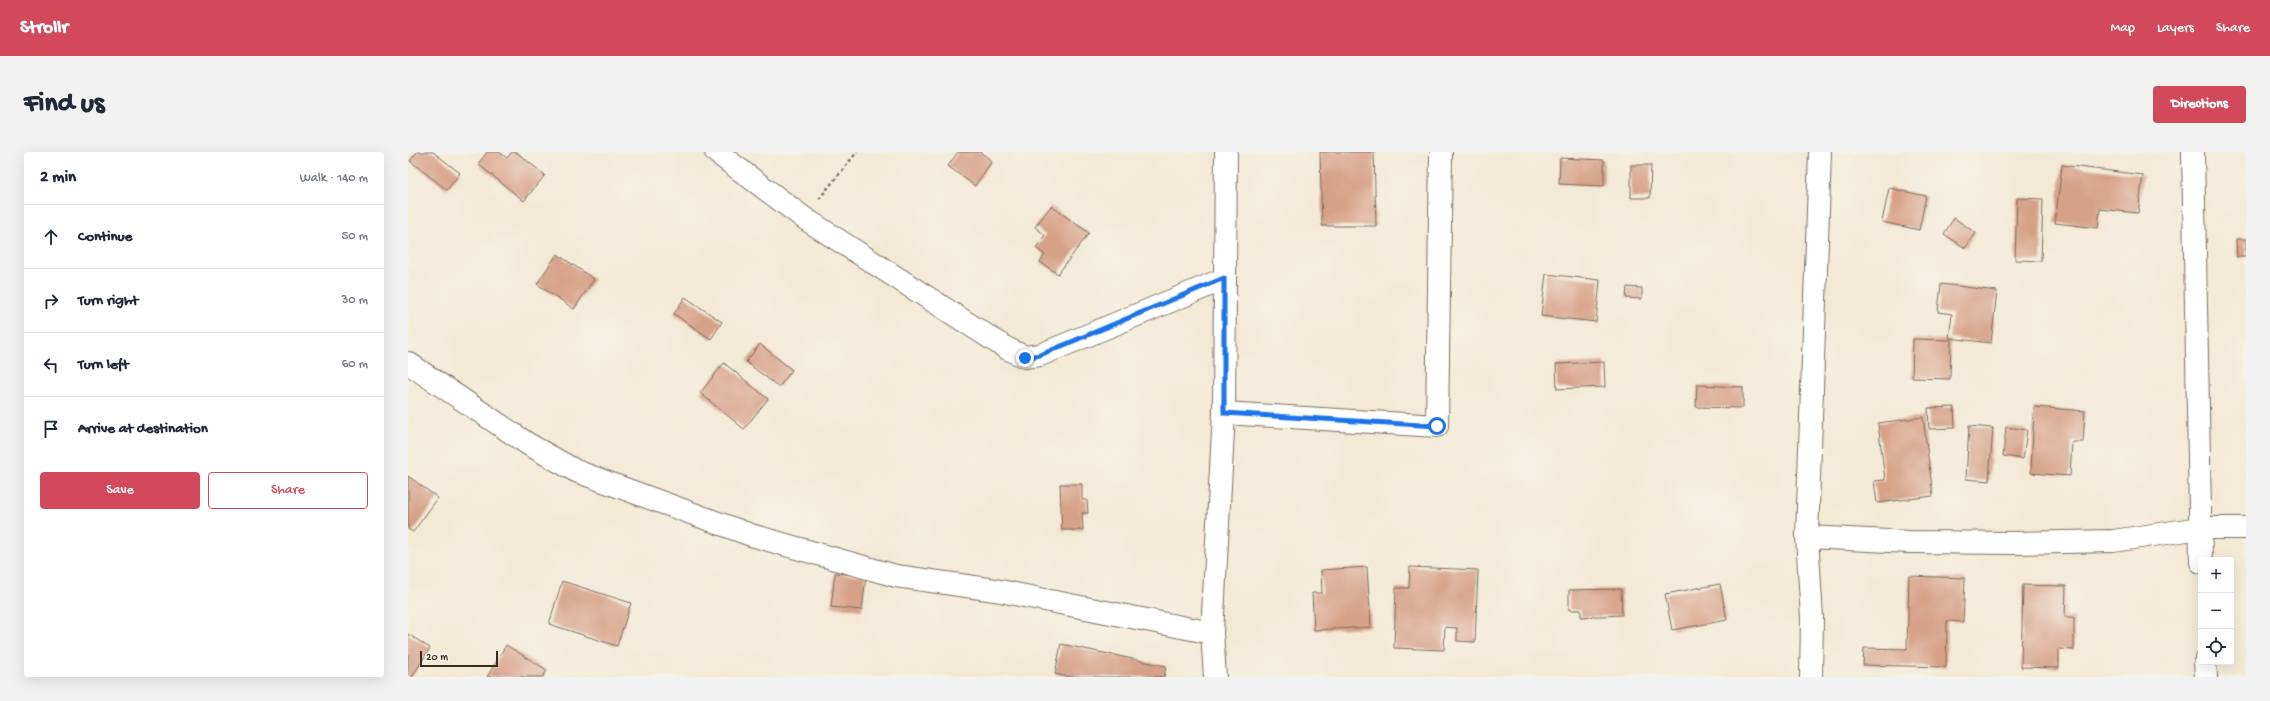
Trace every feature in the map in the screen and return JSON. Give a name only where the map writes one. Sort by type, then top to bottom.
[{"type":"street","points":[[716,152],[804,218],[1006,348],[1025,358],[1040,355],[1224,278]]},
{"type":"street","points":[[1215,677],[1212,633],[1224,413],[1226,152]]},
{"type":"street","points":[[1224,413],[1437,426],[1441,152]]},
{"type":"street","points":[[1811,677],[1812,618],[1807,537],[1820,152]]},
{"type":"street","points":[[2193,152],[2201,557]]},
{"type":"street","points":[[408,363],[528,444],[576,471],[751,535],[896,576],[995,590],[1212,633]]},
{"type":"street","points":[[1807,537],[1910,542],[2014,543],[2113,541],[2200,528],[2246,528]]},
{"type":"street","points":[[2205,665],[2206,677]]},
{"type":"path","points":[[804,218],[856,152]]},
{"type":"building","points":[[417,152],[433,152],[460,173],[447,190],[410,161]]},
{"type":"building","points":[[487,152],[499,152],[507,158],[512,152],[516,152],[545,175],[524,201],[478,164]]},
{"type":"building","points":[[958,152],[980,152],[992,161],[975,186],[948,166]]},
{"type":"building","points":[[1320,152],[1374,152],[1376,226],[1322,226]]},
{"type":"building","points":[[1560,158],[1604,160],[1604,186],[1559,184]]},
{"type":"building","points":[[1631,165],[1651,165],[1650,198],[1631,198]]},
{"type":"building","points":[[2062,165],[2143,175],[2138,213],[2100,209],[2098,228],[2055,223]]},
{"type":"building","points":[[1889,188],[1926,196],[1919,230],[1882,222]]},
{"type":"building","points":[[2017,198],[2043,199],[2041,261],[2015,260]]},
{"type":"building","points":[[1051,206],[1089,233],[1058,274],[1040,262],[1045,255],[1036,248],[1045,235],[1035,227]]},
{"type":"building","points":[[1954,218],[1976,233],[1965,248],[1944,234]]},
{"type":"building","points":[[2236,239],[2246,239],[2246,257],[2237,257]]},
{"type":"building","points":[[557,254],[594,279],[574,309],[537,284]]},
{"type":"building","points":[[1546,274],[1600,280],[1596,322],[1541,316]]},
{"type":"building","points":[[1941,284],[1997,291],[1991,343],[1949,338],[1952,314],[1938,312]]},
{"type":"building","points":[[1627,287],[1642,288],[1642,299],[1626,298]]},
{"type":"building","points":[[685,297],[722,322],[711,339],[674,314]]},
{"type":"building","points":[[1913,339],[1951,340],[1950,379],[1912,378]]},
{"type":"building","points":[[760,344],[792,370],[779,387],[746,362]]},
{"type":"building","points":[[1604,362],[1605,387],[1557,389],[1556,364]]},
{"type":"building","points":[[724,363],[768,399],[744,429],[700,393]]},
{"type":"building","points":[[1697,385],[1743,387],[1743,408],[1696,407]]},
{"type":"building","points":[[1954,407],[1955,428],[1929,429],[1928,408]]},
{"type":"building","points":[[2034,407],[2085,411],[2083,442],[2072,442],[2070,476],[2031,473]]},
{"type":"building","points":[[1923,417],[1933,496],[1877,503],[1874,481],[1885,480],[1878,423]]},
{"type":"building","points":[[1969,426],[1993,428],[1989,481],[1966,479]]},
{"type":"building","points":[[2006,427],[2027,430],[2023,459],[2003,456]]},
{"type":"building","points":[[408,476],[438,498],[413,532],[408,529]]},
{"type":"building","points":[[1060,484],[1082,484],[1082,500],[1087,500],[1088,513],[1082,513],[1083,530],[1062,530]]},
{"type":"building","points":[[1367,567],[1371,627],[1314,630],[1312,593],[1322,593],[1321,570]]},
{"type":"building","points":[[1410,567],[1478,570],[1475,642],[1457,641],[1457,628],[1445,627],[1444,650],[1394,648],[1396,588],[1409,588]]},
{"type":"building","points":[[835,573],[866,576],[862,610],[831,607]]},
{"type":"building","points":[[1909,576],[1965,578],[1963,622],[1947,621],[1946,667],[1863,665],[1864,648],[1907,649]]},
{"type":"building","points":[[562,581],[631,603],[617,646],[549,624]]},
{"type":"building","points":[[1720,584],[1727,620],[1672,630],[1665,594]]},
{"type":"building","points":[[2023,585],[2066,586],[2065,617],[2074,617],[2074,650],[2059,649],[2059,668],[2021,667]]},
{"type":"building","points":[[1621,589],[1622,615],[1581,617],[1581,610],[1569,610],[1569,590]]},
{"type":"building","points":[[408,634],[430,648],[412,677],[408,677]]},
{"type":"building","points":[[1061,644],[1166,666],[1164,677],[1069,677],[1055,674]]},
{"type":"building","points":[[506,645],[547,670],[543,677],[487,677]]},
{"type":"route","points":[[1025,358],[1040,355],[1224,278],[1224,413],[1437,426]]}]
